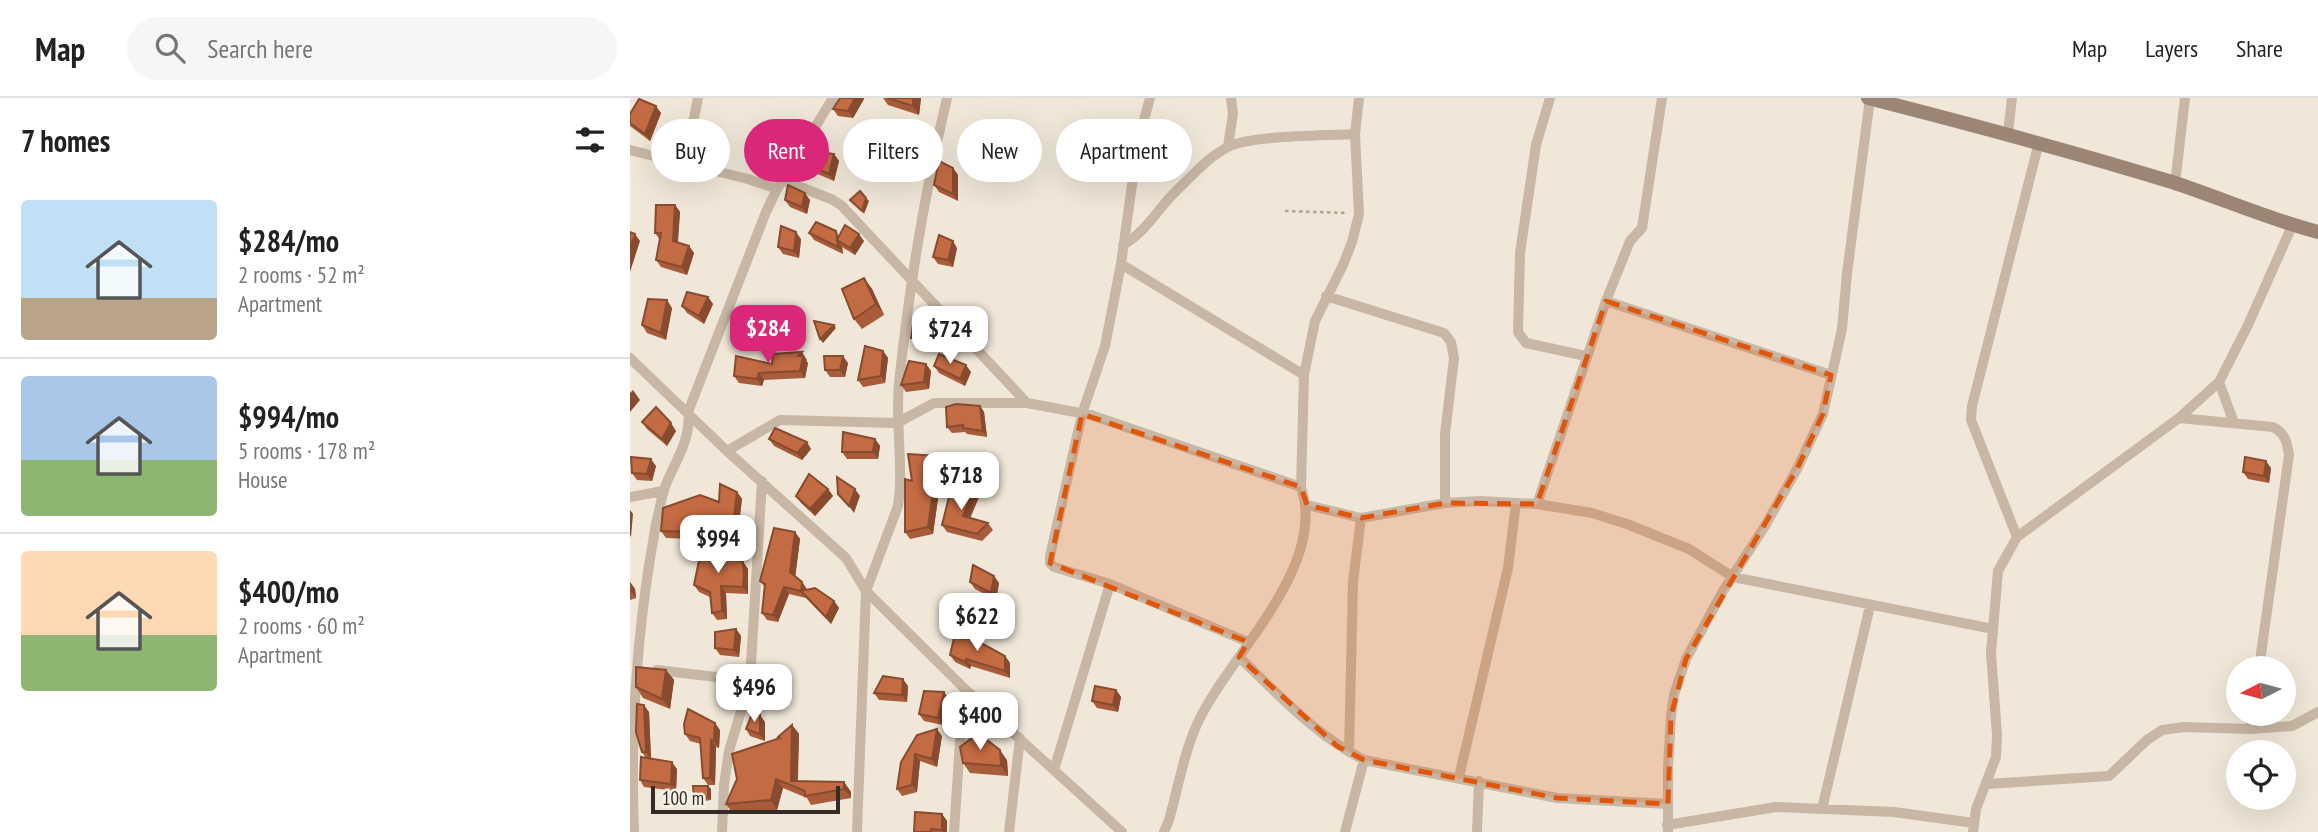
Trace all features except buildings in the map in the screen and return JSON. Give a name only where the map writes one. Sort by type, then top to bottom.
[{"type":"street","points":[[694,119],[698,98]]},
{"type":"street","points":[[634,832],[631,757],[633,667],[663,491],[688,435],[688,412],[766,212],[779,184],[833,98]]},
{"type":"street","points":[[857,832],[866,590],[898,506],[899,385],[912,280],[947,98]]},
{"type":"street","points":[[1150,98],[1138,142],[1121,264],[1104,346],[1082,414],[1051,547],[1050,563],[1054,567],[1110,584],[1248,642]]},
{"type":"street","points":[[1228,146],[1233,114],[1231,98]]},
{"type":"street","points":[[1164,832],[1198,722],[1248,642],[1270,613],[1293,573],[1302,542],[1307,505],[1301,487],[1304,376],[1315,321],[1343,265],[1359,214],[1355,134],[1359,98]]},
{"type":"street","points":[[1550,98],[1536,145],[1522,242],[1518,332],[1526,343],[1586,356]]},
{"type":"street","points":[[1536,504],[1606,301],[1630,241],[1642,228],[1662,98]]},
{"type":"street","points":[[2292,226],[2248,325],[2219,382],[2179,418],[2017,537],[1998,571],[1991,653],[1996,757],[1976,809],[1974,828],[1895,812],[1776,807],[1667,829],[1668,754],[1674,695],[1686,659],[1797,469],[1823,414],[1842,329],[1869,98],[2039,142],[2175,184],[2318,233]]},
{"type":"street","points":[[2008,133],[2012,98]]},
{"type":"street","points":[[2175,184],[2185,98]]},
{"type":"street","points":[[1124,245],[1143,232],[1163,204],[1203,165],[1228,146],[1253,140],[1355,134]]},
{"type":"street","points":[[2017,537],[1970,420],[2039,142]]},
{"type":"street","points":[[630,150],[651,155]]},
{"type":"street","points":[[730,173],[779,184],[831,199],[841,205],[1027,403]]},
{"type":"street","points":[[1121,264],[1304,376]]},
{"type":"street","points":[[1326,296],[1444,333],[1451,342],[1454,358],[1445,434],[1445,503]]},
{"type":"street","points":[[1606,301],[1831,376]]},
{"type":"street","points":[[630,358],[727,451],[846,558],[866,590],[968,692],[1122,832]]},
{"type":"street","points":[[2219,382],[2234,423]]},
{"type":"street","points":[[727,451],[780,420],[897,423],[934,403],[1027,403],[1091,415],[1301,487]]},
{"type":"street","points":[[2179,418],[2273,427],[2280,431],[2287,441],[2289,454],[2261,656]]},
{"type":"street","points":[[722,832],[729,751],[750,681],[762,481]]},
{"type":"street","points":[[630,497],[663,491]]},
{"type":"street","points":[[1307,505],[1361,518],[1445,503],[1480,501],[1536,504],[1592,513],[1689,549],[1733,577],[1993,629]]},
{"type":"street","points":[[1459,777],[1508,568],[1516,503]]},
{"type":"street","points":[[1349,752],[1353,582],[1361,518]]},
{"type":"street","points":[[1054,770],[1110,584]]},
{"type":"street","points":[[1822,808],[1870,606]]},
{"type":"street","points":[[1239,657],[1337,746],[1364,760],[1557,798],[1668,804]]},
{"type":"street","points":[[633,667],[750,681]]},
{"type":"street","points":[[954,832],[961,727],[968,692]]},
{"type":"street","points":[[1987,784],[2109,776],[2147,740],[2162,730],[2184,727],[2250,729],[2292,726],[2318,712]]},
{"type":"street","points":[[1009,832],[1020,738]]},
{"type":"street","points":[[1345,832],[1364,760]]},
{"type":"street","points":[[1477,832],[1479,781]]},
{"type":"path","points":[[1285,211],[1359,214]]},
{"type":"highlighted area","points":[[1606,301],[1831,375],[1823,414],[1797,469],[1686,659],[1671,716],[1668,804],[1557,798],[1364,760],[1337,746],[1239,657],[1248,642],[1050,563],[1082,414],[1301,487],[1307,505],[1361,518],[1445,503],[1537,504]]}]
